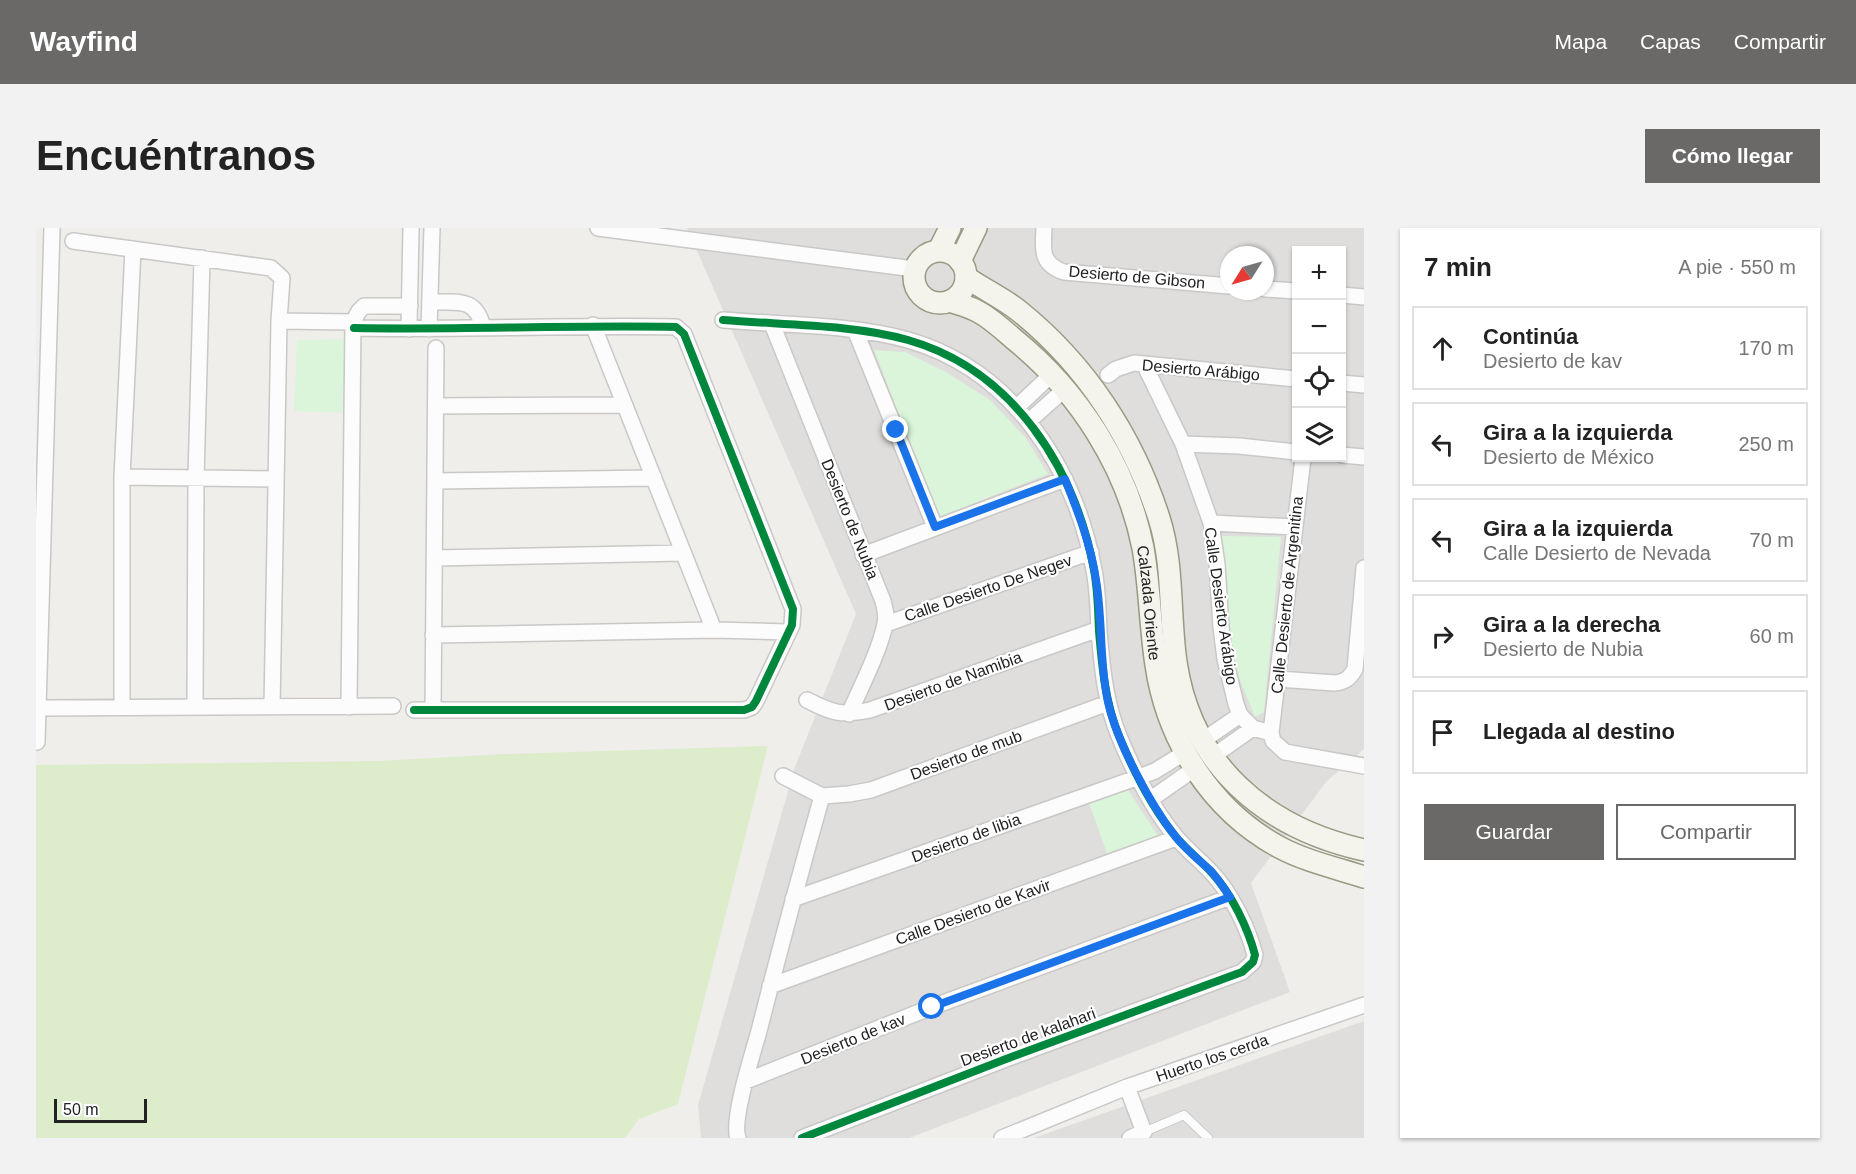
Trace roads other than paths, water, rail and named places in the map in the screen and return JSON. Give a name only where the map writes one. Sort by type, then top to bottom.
[{"type":"street","points":[[37,742],[52,228]]},
{"type":"street","points":[[409,329],[411,228]]},
{"type":"street","points":[[429,329],[432,228]]},
{"type":"street","points":[[598,228],[915,269]]},
{"type":"street","points":[[939,250],[950,228]]},
{"type":"street","points":[[963,269],[947,251],[939,250],[923,256],[915,269],[914,278],[919,293],[933,302],[950,301],[961,291],[963,269],[976,228]]},
{"type":"street","name":"Desierto de Gibson","points":[[1044,228],[1043,252],[1050,265],[1064,272],[1220,285]]},
{"type":"street","points":[[73,242],[271,268],[282,279],[279,321],[272,707]]},
{"type":"street","points":[[122,707],[122,477],[133,249]]},
{"type":"street","points":[[195,707],[196,478],[202,258]]},
{"type":"street","name":"Calzada Oriente","points":[[963,269],[1049,336],[1092,385],[1130,447],[1160,520],[1170,577],[1176,662],[1183,696],[1193,724],[1207,749],[1236,784],[1274,815],[1309,833],[1364,850]]},
{"type":"street","points":[[1274,290],[1292,291]]},
{"type":"street","points":[[1346,295],[1364,297]]},
{"type":"street","name":"Calzada Oriente","points":[[950,301],[977,311],[1026,348],[1059,382],[1095,429],[1117,471],[1135,516],[1149,581],[1154,646],[1163,702],[1173,731],[1189,761],[1221,801],[1262,836],[1301,857],[1364,877]]},
{"type":"street","points":[[430,302],[462,303],[474,307],[480,315],[483,327]]},
{"type":"street","points":[[349,707],[353,325],[359,311],[364,306],[410,306]]},
{"type":"street","points":[[723,320],[855,330],[908,340],[936,351],[981,376],[1017,407],[1053,456],[1065,479],[1091,552],[1108,703],[1118,733],[1151,799],[1176,838],[1210,871],[1230,897]]},
{"type":"street","points":[[279,321],[409,329],[593,325],[676,327],[684,334],[793,609],[794,618],[756,701],[752,707],[744,710],[414,710]]},
{"type":"street","name":"Desierto de Nubia","points":[[772,324],[883,601],[886,624]]},
{"type":"street","points":[[593,325],[714,630]]},
{"type":"street","points":[[855,330],[935,527]]},
{"type":"street","points":[[433,710],[436,348]]},
{"type":"street","name":"Desierto Arábigo","points":[[1108,375],[1125,364],[1144,364],[1292,379]]},
{"type":"street","name":"Calle Desierto Arábigo","points":[[1144,364],[1183,444],[1211,523],[1225,659],[1240,715]]},
{"type":"street","points":[[1017,407],[1059,382]]},
{"type":"street","points":[[1029,421],[1059,382]]},
{"type":"street","points":[[1346,383],[1364,385]]},
{"type":"street","points":[[436,406],[625,405]]},
{"type":"street","points":[[1095,429],[1113,418]]},
{"type":"street","points":[[1183,444],[1239,446],[1292,452]]},
{"type":"street","points":[[1346,456],[1364,457]]},
{"type":"street","name":"Calle Desierto de Argenitina","points":[[1270,733],[1302,462]]},
{"type":"street","points":[[122,477],[276,479]]},
{"type":"street","points":[[435,481],[654,478]]},
{"type":"street","points":[[863,555],[1065,479]]},
{"type":"street","points":[[1211,523],[1294,527]]},
{"type":"street","name":"Calle Desierto De Negev","points":[[886,624],[1091,552]]},
{"type":"street","points":[[434,558],[683,553]]},
{"type":"street","points":[[1278,678],[1335,683],[1348,680],[1355,669],[1364,568]]},
{"type":"street","points":[[849,714],[886,624]]},
{"type":"street","name":"Desierto de Namibia","points":[[807,700],[836,713],[849,714],[870,710],[1099,629]]},
{"type":"street","points":[[433,635],[714,630],[788,632]]},
{"type":"street","name":"Desierto de mub","points":[[822,796],[871,790],[1108,703]]},
{"type":"street","points":[[38,708],[393,706]]},
{"type":"street","points":[[1207,749],[1240,715],[1253,728],[1270,733],[1273,741],[1285,752],[1364,766]]},
{"type":"street","points":[[1151,799],[1189,761],[1207,749],[1253,728]]},
{"type":"street","name":"Desierto de libia","points":[[793,899],[1189,761]]},
{"type":"street","points":[[738,1137],[736,1128],[746,1081],[822,796],[783,776]]},
{"type":"street","name":"Calle Desierto de Kavir","points":[[770,986],[1176,838]]},
{"type":"street","name":"Desierto de kalahari","points":[[802,1138],[1006,1059],[1242,972],[1253,962],[1255,955],[1230,897]]},
{"type":"street","name":"Desierto de kav","points":[[746,1081],[932,1007],[1230,897]]},
{"type":"street","name":"Huerto los cerda","points":[[1002,1138],[1127,1088],[1364,1005]]},
{"type":"street","points":[[1127,1088],[1137,1135]]},
{"type":"lane","points":[[1137,1135],[1184,1115],[1208,1138]]}]
